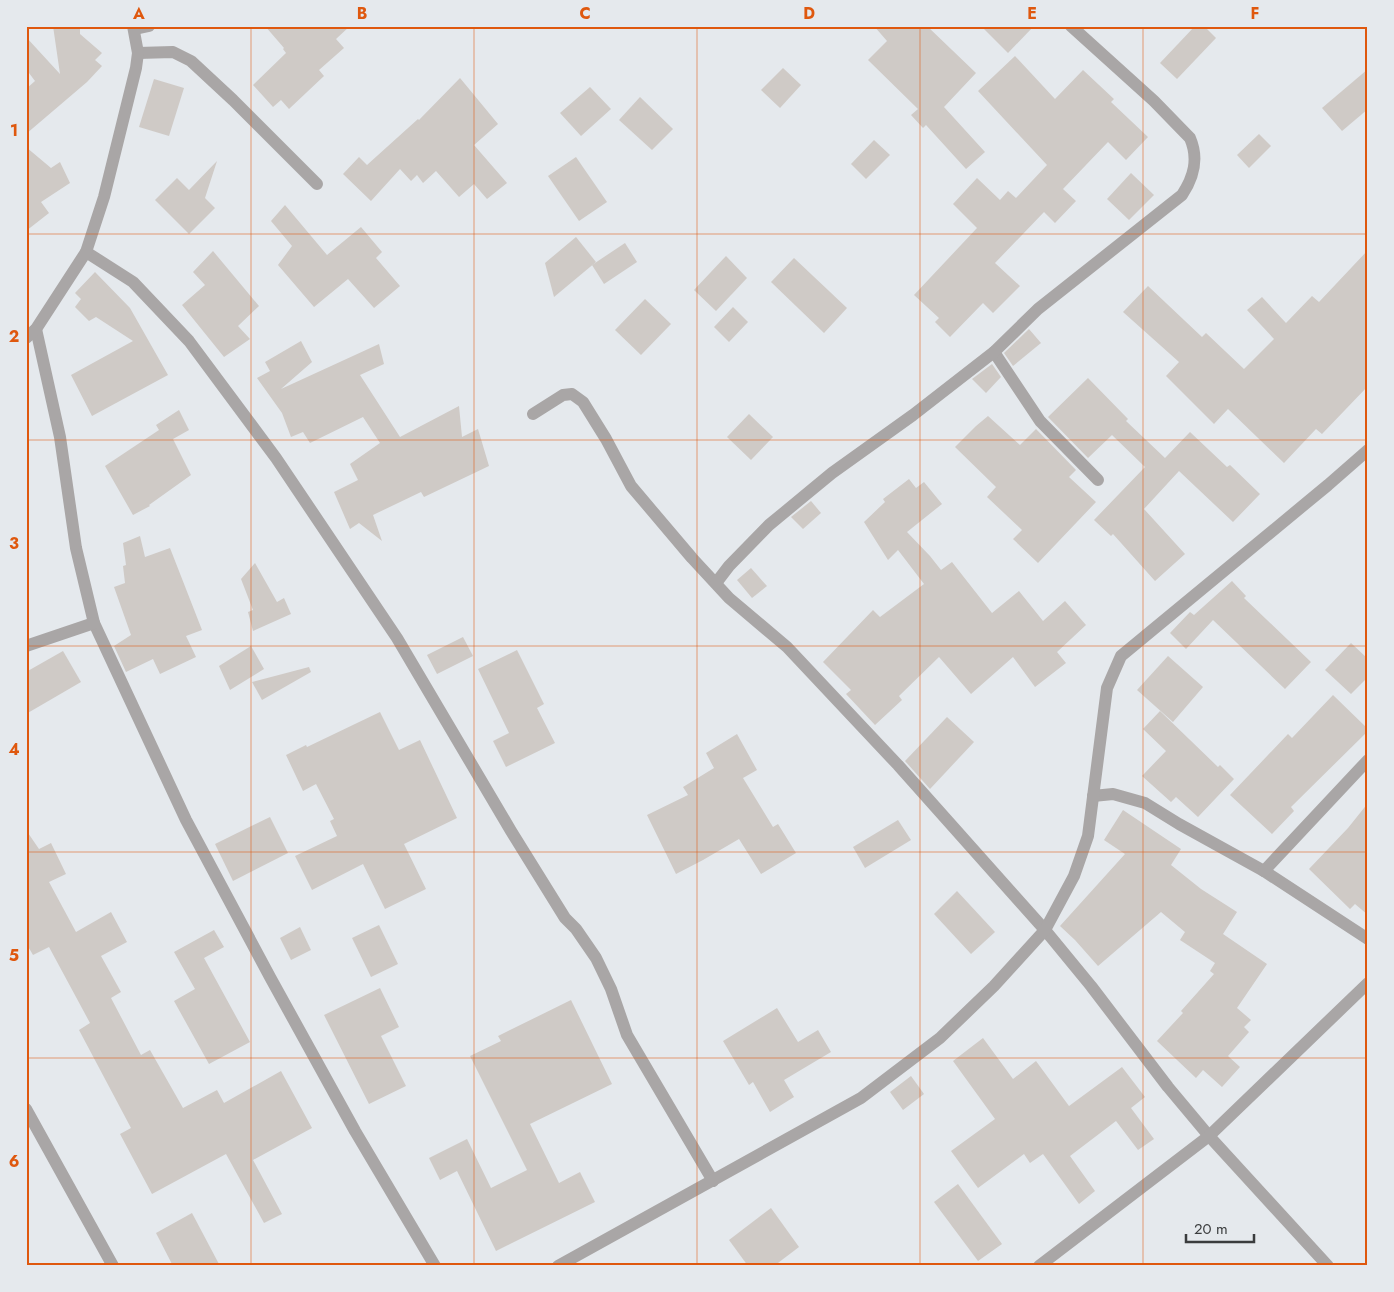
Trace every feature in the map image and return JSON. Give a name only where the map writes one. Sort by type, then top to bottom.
[{"type":"street","points":[[26,338],[36,329],[86,252],[104,197],[138,53],[134,28],[149,26]]},
{"type":"street","points":[[716,583],[729,566],[769,525],[818,484],[913,415],[994,352],[1038,309],[1182,195],[1194,172],[1195,154],[1190,138],[1154,101],[1071,26]]},
{"type":"street","points":[[138,53],[173,52],[191,61],[233,100],[316,184]]},
{"type":"street","points":[[86,252],[133,282],[189,341],[282,466],[397,638],[511,831],[565,918],[576,929],[596,958],[611,989],[627,1035],[713,1181]]},
{"type":"street","points":[[36,329],[60,436],[76,548],[94,623],[186,820],[209,864],[355,1131],[435,1266]]},
{"type":"street","points":[[994,352],[1040,421],[1098,480]]},
{"type":"street","points":[[533,414],[563,395],[572,394],[583,402],[606,439],[631,486],[652,511],[729,598],[787,647],[898,765],[1045,930],[1091,986],[1168,1087],[1209,1136],[1328,1266]]},
{"type":"street","points":[[558,1266],[861,1098],[940,1038],[994,986],[1045,930],[1074,876],[1088,836],[1107,688],[1121,656],[1368,450]]},
{"type":"street","points":[[26,646],[94,623]]},
{"type":"street","points":[[1264,871],[1368,760]]},
{"type":"street","points":[[1093,796],[1113,794],[1145,804],[1264,871],[1368,939]]},
{"type":"street","points":[[1039,1266],[1209,1136],[1368,983]]},
{"type":"street","points":[[26,1109],[113,1266]]},
{"type":"building","points":[[53,26],[80,26],[80,34],[102,53],[95,60],[102,66],[87,82],[26,134],[26,89],[35,81],[26,69],[26,37],[60,74]]},
{"type":"building","points":[[265,26],[350,26],[336,39],[344,48],[319,70],[324,76],[289,109],[281,100],[273,107],[253,85],[286,53]]},
{"type":"building","points":[[874,26],[927,26],[976,73],[944,107],[985,152],[966,169],[926,125],[923,128],[911,115],[918,109],[868,60],[887,41]]},
{"type":"building","points":[[981,26],[1034,26],[1008,53]]},
{"type":"building","points":[[1195,26],[1204,26],[1216,38],[1177,79],[1160,63]]},
{"type":"building","points":[[1015,56],[1055,99],[1083,70],[1114,99],[1111,102],[1148,137],[1126,160],[1108,142],[1063,189],[1076,201],[1055,223],[1044,212],[995,263],[1020,286],[993,313],[983,303],[950,337],[935,322],[939,318],[914,295],[977,228],[953,204],[977,178],[1000,200],[1008,191],[1016,198],[1047,165],[978,91]]},
{"type":"building","points":[[783,68],[801,85],[780,108],[761,90]]},
{"type":"building","points":[[1368,69],[1368,109],[1342,131],[1322,108]]},
{"type":"building","points":[[460,78],[498,124],[474,145],[507,183],[487,199],[474,184],[459,197],[436,171],[423,183],[417,175],[411,181],[400,169],[371,201],[343,174],[359,157],[367,165],[419,120]]},
{"type":"building","points":[[154,79],[184,88],[169,136],[139,127]]},
{"type":"building","points":[[590,87],[611,109],[581,136],[560,113]]},
{"type":"building","points":[[640,97],[673,129],[652,150],[619,120]]},
{"type":"building","points":[[1259,134],[1271,146],[1249,168],[1237,155]]},
{"type":"building","points":[[874,140],[890,155],[866,179],[851,164]]},
{"type":"building","points":[[26,147],[51,168],[60,162],[70,183],[41,202],[49,213],[26,231]]},
{"type":"building","points":[[576,157],[607,202],[579,221],[548,176]]},
{"type":"building","points":[[217,161],[205,198],[215,208],[189,234],[155,200],[177,178],[189,190]]},
{"type":"building","points":[[1131,173],[1154,195],[1129,220],[1107,199]]},
{"type":"building","points":[[285,205],[327,255],[361,227],[382,252],[376,258],[400,286],[374,308],[348,279],[314,307],[278,265],[292,246],[271,221]]},
{"type":"building","points":[[576,237],[596,262],[554,297],[545,263]]},
{"type":"building","points":[[625,243],[637,262],[604,284],[592,265]]},
{"type":"building","points":[[1368,250],[1368,386],[1322,434],[1316,429],[1284,463],[1228,409],[1214,424],[1166,376],[1179,362],[1123,312],[1148,286],[1202,337],[1206,333],[1244,369],[1274,339],[1247,310],[1262,297],[1286,323],[1312,296],[1319,302]]},
{"type":"building","points":[[213,251],[259,306],[238,326],[250,339],[224,357],[182,305],[205,285],[193,272]]},
{"type":"building","points":[[726,256],[747,278],[716,311],[694,290]]},
{"type":"building","points":[[794,258],[847,308],[824,333],[771,282]]},
{"type":"building","points":[[95,272],[130,308],[168,375],[92,416],[71,375],[133,341],[96,317],[89,321],[75,307],[81,299],[75,293]]},
{"type":"building","points":[[645,299],[671,324],[641,355],[615,330]]},
{"type":"building","points":[[733,307],[748,322],[729,342],[714,327]]},
{"type":"building","points":[[1029,329],[1041,343],[1013,366],[1004,353]]},
{"type":"building","points":[[301,341],[312,362],[281,389],[379,344],[384,364],[360,375],[400,437],[459,406],[462,437],[478,429],[489,466],[424,497],[421,492],[373,515],[382,541],[359,523],[350,529],[334,492],[358,480],[350,464],[380,443],[363,417],[310,443],[303,432],[291,437],[282,413],[257,378],[270,371],[265,362]]},
{"type":"building","points":[[992,364],[1001,377],[986,393],[972,379]]},
{"type":"building","points":[[1088,378],[1128,419],[1126,421],[1165,458],[1190,432],[1227,467],[1230,465],[1260,494],[1233,522],[1179,471],[1144,509],[1185,554],[1155,581],[1113,534],[1111,536],[1094,520],[1145,467],[1112,435],[1088,458],[1048,417]]},
{"type":"building","points":[[179,410],[189,430],[173,439],[191,475],[150,506],[133,515],[105,466],[159,430],[156,425]]},
{"type":"building","points":[[749,414],[773,437],[751,460],[727,437]]},
{"type":"building","points":[[988,416],[1020,445],[1036,429],[1076,470],[1069,477],[1096,502],[1038,563],[1013,539],[1022,530],[987,497],[996,487],[955,447]]},
{"type":"building","points":[[909,479],[916,488],[924,482],[942,504],[907,532],[941,570],[952,562],[992,613],[1019,591],[1043,621],[1065,601],[1086,625],[1057,652],[1066,663],[1035,687],[1013,657],[971,694],[939,657],[899,696],[902,700],[875,725],[846,694],[851,690],[823,662],[873,610],[880,617],[924,584],[898,550],[888,560],[864,522],[885,502],[883,499]]},
{"type":"building","points":[[811,501],[821,513],[803,529],[791,517]]},
{"type":"building","points":[[140,536],[145,557],[170,548],[202,630],[186,636],[196,657],[160,674],[153,659],[126,672],[114,646],[131,635],[114,587],[125,583],[123,566],[126,565],[123,543]]},
{"type":"building","points":[[255,563],[277,602],[284,598],[291,614],[253,631],[248,612],[253,610],[241,579]]},
{"type":"building","points":[[751,568],[767,586],[752,598],[737,580]]},
{"type":"building","points":[[1232,581],[1246,596],[1244,598],[1311,662],[1285,689],[1213,620],[1186,649],[1170,633],[1190,612],[1194,615]]},
{"type":"building","points":[[463,637],[473,656],[437,674],[427,655]]},
{"type":"building","points":[[1351,643],[1368,659],[1368,677],[1351,694],[1325,670]]},
{"type":"building","points":[[251,646],[264,669],[230,690],[219,666]]},
{"type":"building","points":[[517,650],[544,704],[537,708],[555,743],[506,767],[493,741],[509,733],[478,669]]},
{"type":"building","points":[[63,651],[81,682],[26,714],[26,672]]},
{"type":"building","points":[[1168,656],[1203,687],[1173,722],[1137,690]]},
{"type":"building","points":[[309,667],[311,672],[262,700],[252,682]]},
{"type":"building","points":[[1333,695],[1368,731],[1291,807],[1294,811],[1272,834],[1230,795],[1288,734],[1292,738]]},
{"type":"building","points":[[1160,711],[1218,767],[1220,765],[1234,779],[1198,817],[1176,797],[1171,802],[1142,776],[1166,751],[1143,729]]},
{"type":"building","points":[[380,712],[399,750],[420,740],[457,818],[404,844],[426,889],[385,909],[363,864],[312,890],[295,856],[337,836],[330,821],[334,819],[316,784],[303,791],[286,755]]},
{"type":"building","points":[[947,717],[974,742],[930,789],[905,761]]},
{"type":"building","points":[[737,734],[757,770],[743,778],[773,827],[778,824],[796,853],[761,874],[739,839],[676,874],[647,815],[688,795],[683,787],[714,768],[706,753]]},
{"type":"building","points":[[1368,803],[1368,915],[1355,904],[1350,909],[1309,869],[1348,828]]},
{"type":"building","points":[[1123,810],[1181,849],[1171,865],[1201,889],[1237,912],[1223,934],[1267,964],[1237,1008],[1251,1020],[1244,1027],[1249,1032],[1228,1056],[1240,1067],[1222,1087],[1203,1070],[1196,1078],[1157,1041],[1183,1013],[1181,1011],[1214,974],[1210,971],[1215,963],[1180,940],[1185,932],[1161,912],[1098,966],[1060,926],[1125,854],[1104,840]]},
{"type":"building","points":[[270,817],[288,853],[233,881],[215,844]]},
{"type":"building","points":[[898,820],[911,840],[865,868],[853,847]]},
{"type":"building","points":[[26,830],[39,849],[51,843],[66,874],[49,882],[76,932],[111,912],[127,942],[101,956],[121,992],[111,998],[141,1055],[150,1050],[183,1108],[217,1090],[224,1103],[281,1071],[312,1128],[253,1160],[282,1214],[264,1223],[226,1154],[152,1194],[120,1134],[131,1128],[79,1030],[90,1023],[49,947],[33,955],[26,943]]},
{"type":"building","points":[[957,891],[995,932],[971,954],[934,914]]},
{"type":"building","points":[[379,925],[398,964],[371,977],[352,938]]},
{"type":"building","points":[[300,927],[311,950],[291,960],[280,938]]},
{"type":"building","points":[[214,930],[224,947],[204,958],[250,1042],[209,1064],[174,1001],[195,989],[174,952]]},
{"type":"building","points":[[380,988],[399,1027],[381,1036],[406,1086],[369,1104],[324,1015]]},
{"type":"building","points":[[571,1000],[612,1084],[530,1124],[559,1183],[580,1172],[595,1202],[496,1251],[457,1171],[440,1180],[429,1158],[467,1139],[491,1188],[527,1170],[470,1056],[501,1041],[498,1036]]},
{"type":"building","points":[[777,1008],[798,1042],[818,1030],[831,1052],[784,1080],[794,1097],[770,1112],[753,1082],[749,1085],[723,1041]]},
{"type":"building","points":[[983,1038],[1013,1079],[1036,1061],[1069,1106],[1122,1067],[1145,1097],[1131,1108],[1154,1139],[1138,1150],[1116,1121],[1070,1156],[1095,1191],[1079,1204],[1043,1154],[1030,1163],[1024,1154],[978,1188],[951,1151],[995,1119],[953,1061]]},
{"type":"building","points":[[911,1076],[924,1094],[903,1110],[890,1092]]},
{"type":"building","points":[[958,1184],[1002,1244],[978,1261],[934,1202]]},
{"type":"building","points":[[771,1208],[799,1247],[774,1266],[748,1266],[729,1240]]},
{"type":"building","points":[[192,1213],[220,1266],[173,1266],[156,1233]]}]
